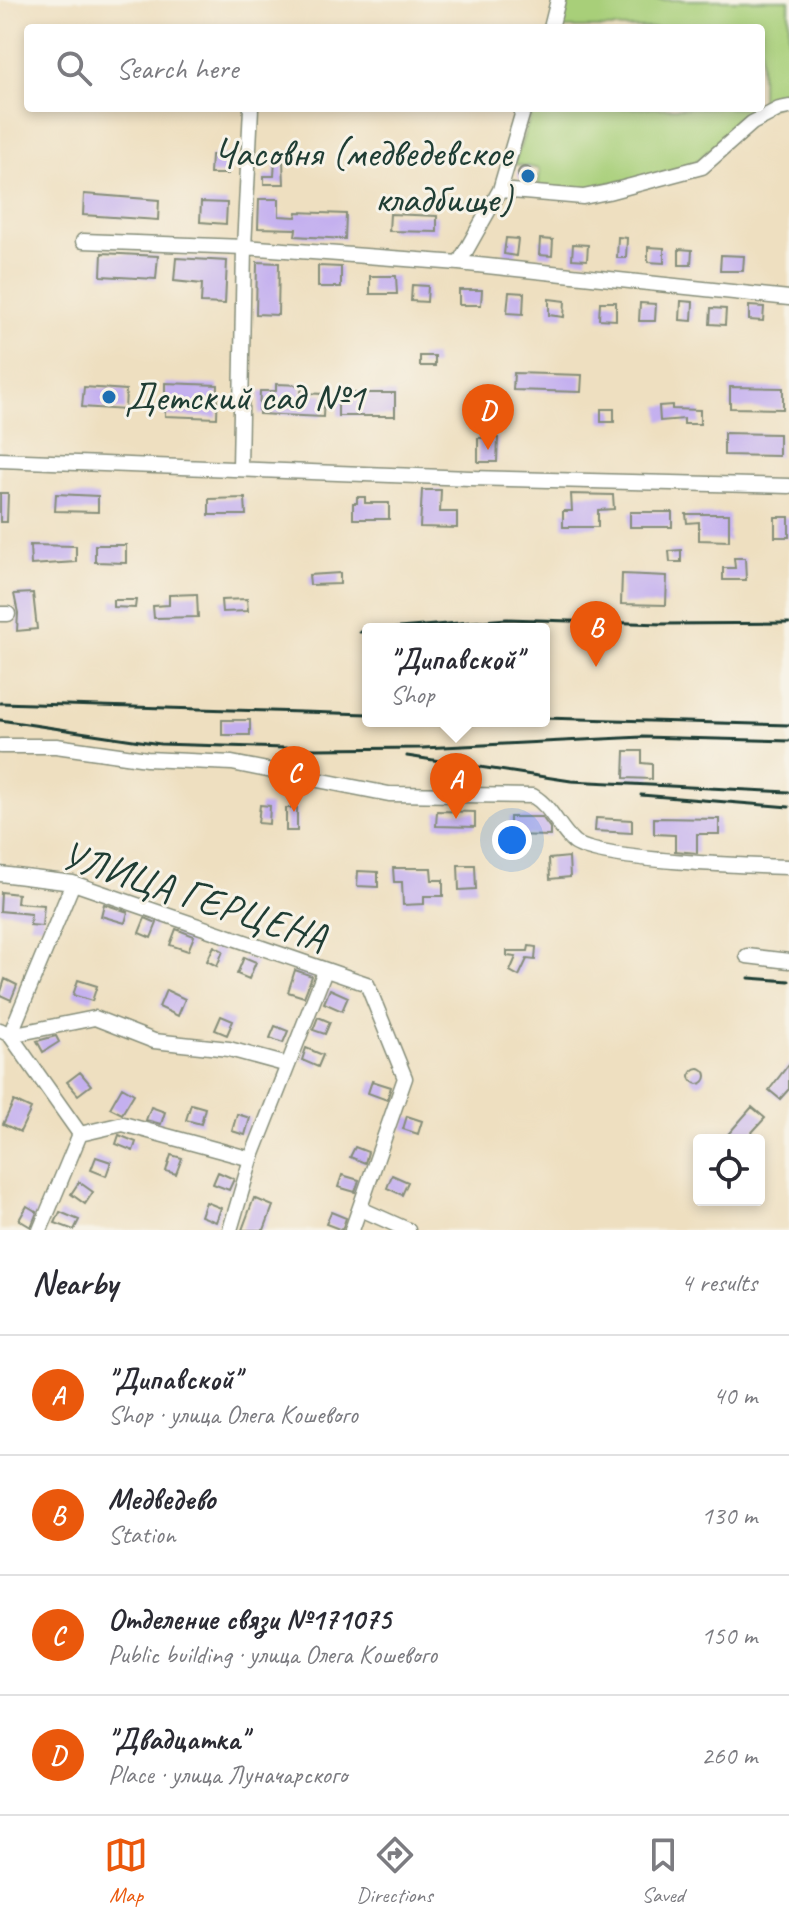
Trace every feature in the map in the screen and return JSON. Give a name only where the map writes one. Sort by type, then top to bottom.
[{"type":"street","points":[[552,24],[558,0]]},
{"type":"street","points":[[500,190],[583,197],[702,167],[752,123],[789,107]]},
{"type":"street","points":[[240,468],[244,247],[251,112]]},
{"type":"street","points":[[459,263],[500,190],[523,112]]},
{"type":"street","points":[[83,241],[244,247],[459,263],[789,298]]},
{"type":"street","points":[[0,460],[100,466],[789,486]]},
{"type":"street","points":[[0,746],[56,746],[147,759],[232,763],[389,794],[533,796],[543,802],[575,843],[597,851],[670,860],[789,867]]},
{"type":"street","name":"УЛИЦА ГЕРЦЕНА","points":[[0,874],[73,883],[367,984],[405,1078],[361,1209]]},
{"type":"street","points":[[5,1032],[73,883]]},
{"type":"street","points":[[747,956],[789,961]]},
{"type":"street","points":[[230,1230],[251,1159],[325,971]]},
{"type":"street","points":[[5,1032],[95,1018],[154,1041],[229,1049],[288,1065]]},
{"type":"street","points":[[5,1032],[80,1134]]},
{"type":"street","points":[[80,1134],[123,1124],[251,1159]]},
{"type":"street","points":[[40,1230],[80,1134]]},
{"type":"street","points":[[352,1230],[361,1209],[408,1230]]},
{"type":"green space","points":[[569,0],[789,0],[789,100],[765,109],[765,24],[564,24]]},
{"type":"green space","points":[[532,112],[757,112],[693,164],[650,178],[610,183],[582,192],[538,188],[540,169],[514,164]]},
{"type":"building","points":[[211,155],[229,155],[228,174],[210,174]]},
{"type":"building","points":[[275,160],[283,161],[284,184],[264,184],[264,176],[274,176]]},
{"type":"building","points":[[525,167],[532,174],[525,181],[518,174]]},
{"type":"building","points":[[84,194],[159,200],[158,220],[83,215]]},
{"type":"building","points":[[259,199],[279,199],[279,216],[296,217],[297,212],[346,214],[345,239],[295,236],[296,229],[258,228]]},
{"type":"building","points":[[201,202],[227,203],[226,224],[200,222]]},
{"type":"building","points":[[390,214],[437,216],[437,232],[389,231]]},
{"type":"building","points":[[618,237],[627,238],[626,258],[617,258]]},
{"type":"building","points":[[506,238],[518,239],[516,256],[504,254]]},
{"type":"building","points":[[540,239],[553,240],[552,256],[539,255]]},
{"type":"building","points":[[573,244],[588,245],[587,260],[572,259]]},
{"type":"building","points":[[648,247],[664,248],[664,263],[648,262]]},
{"type":"building","points":[[679,249],[692,250],[691,265],[679,265]]},
{"type":"building","points":[[102,253],[158,256],[156,279],[101,276]]},
{"type":"building","points":[[721,255],[744,256],[743,271],[720,271]]},
{"type":"building","points":[[176,258],[227,261],[225,304],[201,303],[202,284],[174,281]]},
{"type":"building","points":[[257,262],[279,263],[278,315],[256,314]]},
{"type":"building","points":[[318,266],[341,267],[341,287],[318,287]]},
{"type":"building","points":[[370,276],[396,276],[397,294],[370,294]]},
{"type":"building","points":[[412,285],[428,286],[427,302],[411,301]]},
{"type":"building","points":[[459,290],[482,290],[481,305],[459,305]]},
{"type":"building","points":[[509,292],[524,293],[523,314],[507,313]]},
{"type":"building","points":[[549,299],[565,301],[564,317],[549,315]]},
{"type":"building","points":[[681,301],[693,302],[692,321],[680,320]]},
{"type":"building","points":[[600,302],[616,302],[616,320],[599,319]]},
{"type":"building","points":[[640,303],[656,304],[655,321],[639,321]]},
{"type":"building","points":[[749,306],[764,307],[763,321],[749,320]]},
{"type":"building","points":[[711,308],[726,309],[725,325],[710,324]]},
{"type":"building","points":[[420,356],[435,356],[435,366],[420,366]]},
{"type":"building","points":[[514,373],[582,375],[581,392],[513,390]]},
{"type":"building","points":[[165,383],[218,385],[217,418],[165,416]]},
{"type":"building","points":[[276,384],[302,385],[301,393],[324,394],[323,417],[259,414],[260,391],[276,391]]},
{"type":"building","points":[[84,387],[126,390],[125,410],[82,407]]},
{"type":"building","points":[[730,387],[783,388],[783,409],[730,408]]},
{"type":"building","points":[[338,393],[395,393],[395,416],[338,416]]},
{"type":"building","points":[[475,402],[495,402],[495,419],[475,419]]},
{"type":"building","points":[[672,405],[672,409],[700,410],[700,424],[684,424],[684,419],[660,421],[659,406]]},
{"type":"building","points":[[601,409],[614,409],[614,422],[601,422]]},
{"type":"building","points":[[724,433],[779,434],[779,456],[724,455]]},
{"type":"building","points":[[478,438],[498,438],[497,462],[478,462]]},
{"type":"building","points":[[422,490],[441,490],[440,512],[457,512],[457,528],[420,527]]},
{"type":"building","points":[[0,493],[8,493],[7,522],[0,522]]},
{"type":"building","points":[[56,494],[98,496],[98,512],[55,511]]},
{"type":"building","points":[[571,494],[613,495],[614,509],[598,510],[598,527],[563,527],[563,511],[572,511]]},
{"type":"building","points":[[357,497],[365,497],[365,503],[389,503],[389,519],[353,519],[353,503],[357,503]]},
{"type":"building","points":[[245,498],[246,515],[209,515],[209,499]]},
{"type":"building","points":[[630,512],[672,512],[672,527],[630,527]]},
{"type":"building","points":[[686,514],[729,514],[729,541],[699,540],[699,522],[687,523]]},
{"type":"building","points":[[775,517],[789,517],[789,537],[775,537]]},
{"type":"building","points":[[30,545],[76,546],[76,562],[31,565]]},
{"type":"building","points":[[95,545],[126,545],[126,563],[95,562]]},
{"type":"building","points":[[681,550],[681,562],[670,562],[669,551]]},
{"type":"building","points":[[734,558],[745,558],[746,580],[723,580],[723,568],[735,568]]},
{"type":"building","points":[[340,573],[340,584],[310,585],[309,575]]},
{"type":"building","points":[[622,574],[667,576],[666,605],[621,604]]},
{"type":"building","points":[[33,593],[37,629],[17,631],[18,613],[14,594]]},
{"type":"building","points":[[197,594],[198,617],[154,618],[153,606],[169,605],[169,595]]},
{"type":"building","points":[[247,599],[248,611],[222,612],[221,600]]},
{"type":"building","points":[[113,600],[136,600],[135,608],[113,607]]},
{"type":"building","points":[[222,720],[250,720],[250,735],[222,735]]},
{"type":"building","points":[[625,751],[642,751],[642,763],[652,764],[652,779],[624,778]]},
{"type":"building","points":[[260,805],[270,806],[269,824],[258,823]]},
{"type":"building","points":[[286,808],[297,808],[297,831],[286,831]]},
{"type":"building","points":[[437,811],[475,812],[475,827],[436,826]]},
{"type":"building","points":[[510,817],[542,817],[550,828],[550,836],[510,835]]},
{"type":"building","points":[[596,818],[632,820],[632,833],[595,831]]},
{"type":"building","points":[[654,818],[719,819],[719,834],[697,834],[697,853],[675,851],[675,835],[654,834]]},
{"type":"building","points":[[569,857],[570,877],[550,879],[549,859]]},
{"type":"building","points":[[458,865],[475,865],[476,889],[459,890]]},
{"type":"building","points":[[393,868],[431,868],[432,880],[443,880],[443,896],[424,896],[424,904],[403,905],[402,882],[394,882]]},
{"type":"building","points":[[358,871],[378,872],[378,887],[357,886]]},
{"type":"building","points":[[1,892],[18,894],[17,903],[44,905],[42,926],[30,925],[31,914],[0,911]]},
{"type":"building","points":[[104,904],[128,912],[125,923],[101,916]]},
{"type":"building","points":[[145,918],[157,923],[151,938],[139,933]]},
{"type":"building","points":[[176,929],[194,936],[188,951],[170,945]]},
{"type":"building","points":[[214,946],[223,951],[217,966],[207,961]]},
{"type":"building","points":[[529,946],[536,947],[535,960],[527,959],[519,976],[510,971],[516,957],[507,956],[507,951],[528,951]]},
{"type":"building","points":[[244,957],[256,962],[249,979],[237,974]]},
{"type":"building","points":[[295,970],[312,976],[304,997],[288,992]]},
{"type":"building","points":[[5,979],[17,985],[11,1000],[0,995]]},
{"type":"building","points":[[78,980],[97,986],[92,1001],[73,995]]},
{"type":"building","points":[[330,989],[348,997],[342,1011],[324,1003]]},
{"type":"building","points":[[166,990],[185,999],[178,1016],[159,1007]]},
{"type":"building","points":[[221,1016],[233,1021],[227,1035],[215,1030]]},
{"type":"building","points":[[318,1017],[330,1022],[325,1034],[313,1030]]},
{"type":"building","points":[[275,1026],[288,1031],[283,1043],[270,1038]]},
{"type":"building","points":[[56,1036],[59,1042],[43,1052],[37,1041]]},
{"type":"building","points":[[306,1048],[323,1055],[318,1067],[302,1060]]},
{"type":"building","points":[[789,1064],[789,1089],[780,1099],[769,1090]]},
{"type":"building","points":[[695,1068],[701,1068],[706,1076],[704,1082],[695,1084],[690,1079],[690,1073]]},
{"type":"building","points":[[80,1072],[91,1085],[78,1095],[67,1082]]},
{"type":"building","points":[[372,1081],[391,1087],[387,1100],[368,1093]]},
{"type":"building","points":[[122,1087],[134,1094],[122,1114],[110,1108]]},
{"type":"building","points":[[14,1101],[31,1109],[20,1132],[3,1124]]},
{"type":"building","points":[[191,1104],[205,1108],[201,1124],[186,1120]]},
{"type":"building","points":[[151,1107],[165,1112],[161,1124],[146,1120]]},
{"type":"building","points":[[752,1107],[765,1118],[750,1134],[728,1134]]},
{"type":"building","points":[[237,1114],[250,1118],[245,1135],[232,1131]]},
{"type":"building","points":[[407,1116],[422,1121],[418,1134],[403,1129]]},
{"type":"building","points":[[119,1135],[136,1142],[133,1151],[116,1144]]},
{"type":"building","points":[[355,1147],[368,1152],[365,1163],[350,1157]]},
{"type":"building","points":[[171,1155],[182,1158],[176,1174],[166,1171]]},
{"type":"building","points":[[96,1157],[111,1162],[106,1176],[91,1170]]},
{"type":"building","points":[[218,1172],[234,1179],[229,1190],[213,1184]]},
{"type":"building","points":[[342,1175],[359,1180],[355,1192],[338,1187]]},
{"type":"building","points":[[392,1175],[408,1182],[402,1195],[387,1188]]},
{"type":"building","points":[[79,1182],[93,1192],[85,1204],[71,1194]]},
{"type":"building","points":[[254,1198],[273,1206],[264,1230],[242,1230]]},
{"type":"building","points":[[206,1202],[221,1208],[216,1222],[201,1216]]},
{"type":"building","points":[[27,1206],[37,1212],[31,1227],[19,1220]]},
{"type":"building","points":[[60,1212],[79,1220],[74,1230],[55,1223]]},
{"type":"building","points":[[331,1212],[346,1218],[342,1230],[326,1224]]},
{"type":"railway","points":[[459,623],[507,619],[662,624],[789,623]]},
{"type":"railway","points":[[0,703],[362,714]]},
{"type":"railway","points":[[550,718],[789,725]]},
{"type":"railway","points":[[0,720],[160,744],[316,749],[423,748],[642,737],[789,741]]},
{"type":"railway","points":[[407,756],[571,781],[789,792]]},
{"type":"railway","points":[[641,795],[789,807]]},
{"type":"railway","points":[[749,978],[789,981]]},
{"type":"place","name":"Часовня (медведевское кладбище)","points":[[528,176]]},
{"type":"place","name":"Детский сад №1","points":[[109,397]]},
{"type":"place","name":"\"Двадцатка\"","points":[[488,450]]},
{"type":"place","name":"Медведево","points":[[596,667]]},
{"type":"place","name":"Отделение связи №171075","points":[[294,812]]},
{"type":"place","name":"\"Дипавской\"","points":[[456,819]]}]
